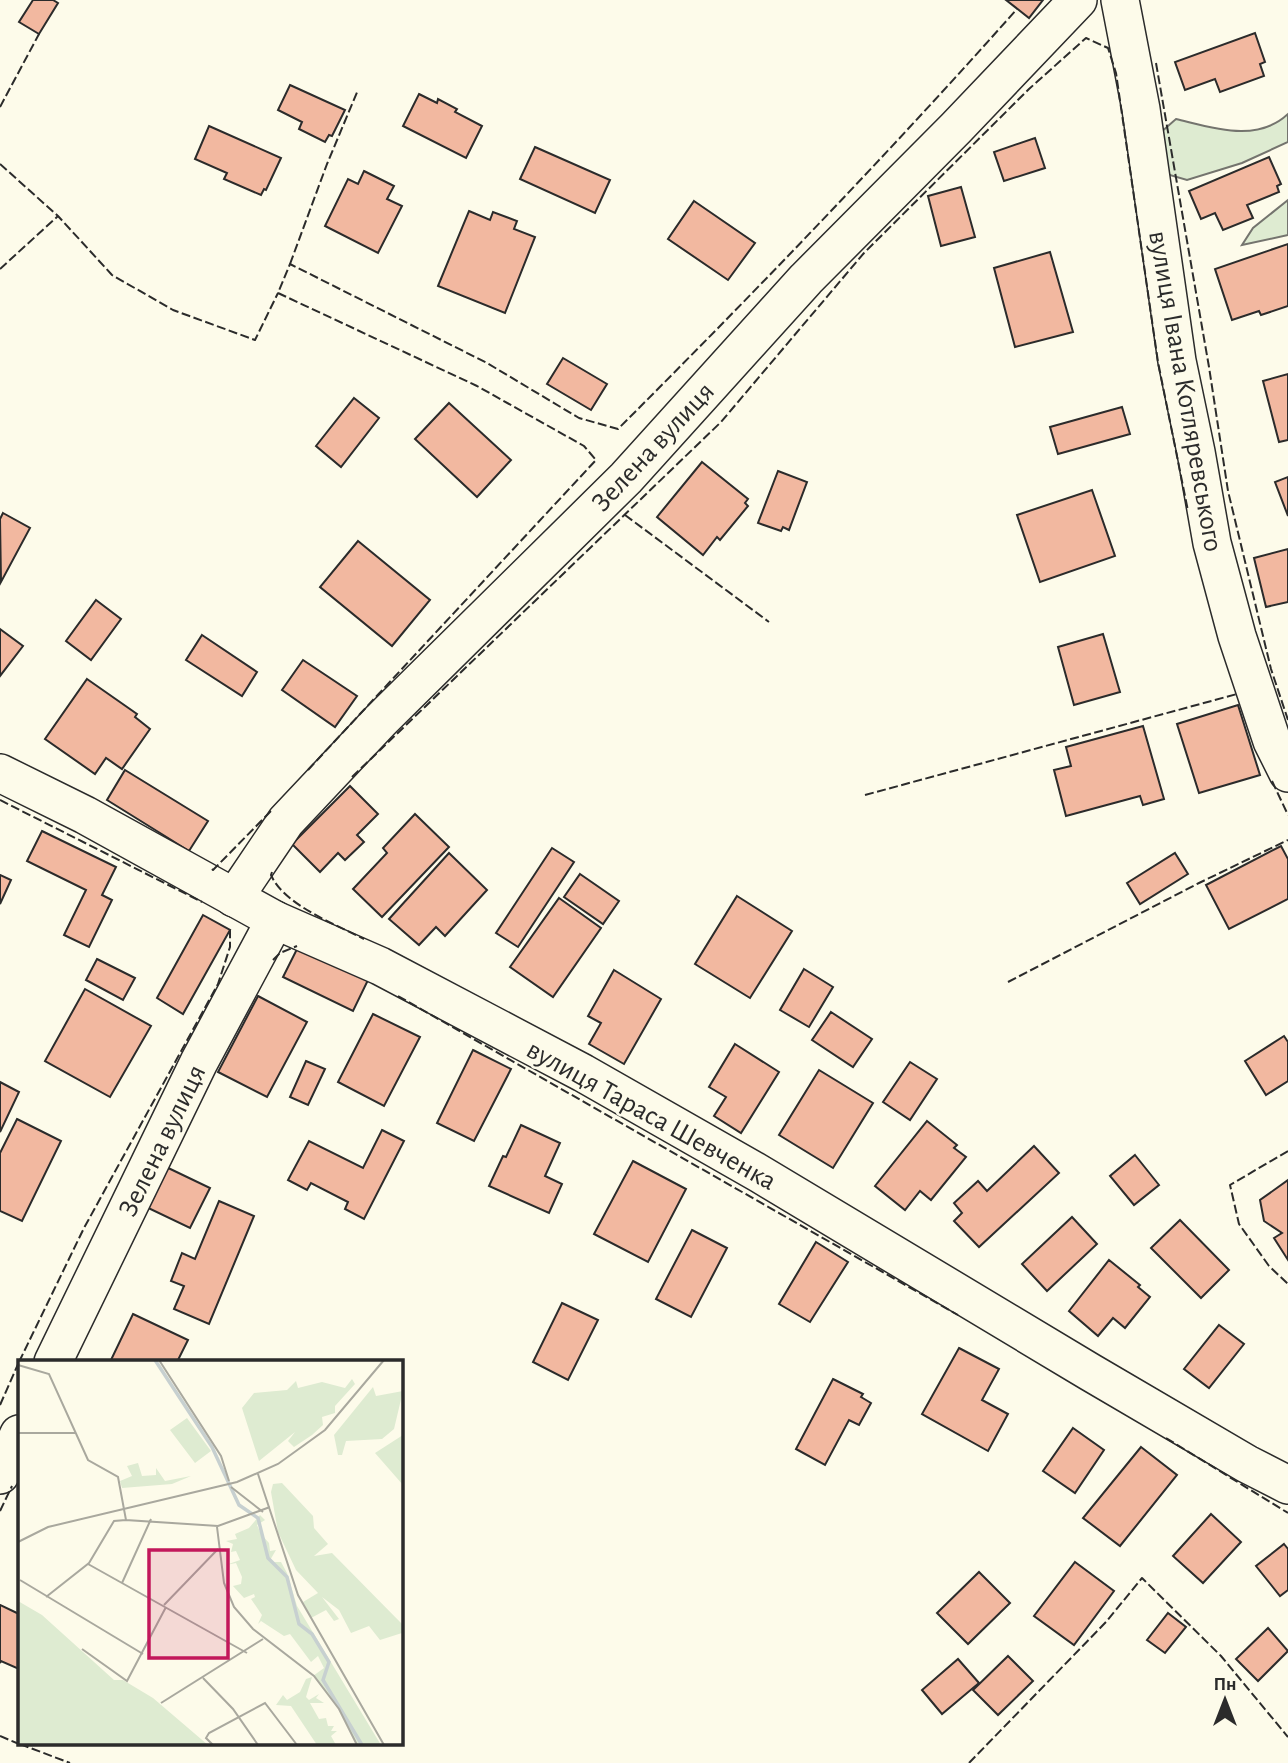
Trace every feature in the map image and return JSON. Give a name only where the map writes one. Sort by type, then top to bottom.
[{"type":"street","name":"Зелена вулиця","points":[[234,898],[286,821],[381,720],[626,478],[806,279],[957,128],[1078,0]]},
{"type":"street","name":"вулиця Івана Котляревського","points":[[1120,0],[1141,109],[1177,361],[1212,543],[1237,636],[1272,741],[1288,773]]},
{"type":"street","name":"вулиця Тараса Шевченка","points":[[0,773],[85,815],[275,920],[380,966],[583,1073],[760,1174],[1168,1418],[1288,1485]]},
{"type":"street","name":"Зелена вулиця","points":[[54,1360],[199,1062],[275,920]]},
{"type":"street","points":[[0,1475],[18,1436]]},
{"type":"green space","points":[[1288,114],[1288,142],[1242,163],[1187,180],[1156,171],[1152,140],[1176,119],[1220,129],[1249,131],[1276,123]]},
{"type":"green space","points":[[1288,200],[1288,235],[1242,245],[1253,228]]},
{"type":"building","points":[[33,0],[53,0],[58,3],[39,34],[19,22]]},
{"type":"building","points":[[1006,0],[1043,0],[1029,18]]},
{"type":"building","points":[[1255,33],[1265,62],[1260,64],[1264,76],[1220,92],[1215,79],[1185,90],[1175,62]]},
{"type":"building","points":[[290,85],[345,110],[332,136],[329,135],[325,142],[299,129],[302,122],[278,110]]},
{"type":"building","points":[[419,94],[437,103],[438,99],[457,109],[455,112],[482,126],[466,158],[403,126]]},
{"type":"building","points":[[209,126],[281,158],[261,195],[224,179],[227,173],[195,159]]},
{"type":"building","points":[[1035,138],[1045,168],[1004,181],[994,152]]},
{"type":"building","points":[[535,147],[610,180],[595,213],[520,179]]},
{"type":"building","points":[[1269,157],[1281,184],[1277,186],[1279,192],[1247,205],[1253,218],[1223,230],[1215,213],[1201,219],[1189,191]]},
{"type":"building","points":[[364,171],[394,186],[387,199],[402,206],[378,253],[325,226],[348,179],[358,184]]},
{"type":"building","points":[[961,187],[975,237],[941,246],[928,196]]},
{"type":"building","points":[[694,201],[755,243],[728,280],[668,239]]},
{"type":"building","points":[[469,211],[490,220],[493,212],[517,221],[514,229],[535,237],[505,313],[438,286]]},
{"type":"building","points":[[1288,244],[1288,306],[1261,315],[1259,311],[1232,320],[1215,269]]},
{"type":"building","points":[[1050,252],[1073,332],[1015,347],[994,268]]},
{"type":"building","points":[[563,358],[607,384],[591,410],[547,384]]},
{"type":"building","points":[[1288,374],[1288,440],[1279,442],[1263,381]]},
{"type":"building","points":[[354,398],[379,418],[341,467],[316,446]]},
{"type":"building","points":[[449,403],[511,460],[477,497],[415,439]]},
{"type":"building","points":[[1122,407],[1130,434],[1058,454],[1050,427]]},
{"type":"building","points":[[702,462],[748,499],[745,503],[748,506],[720,540],[717,537],[703,555],[657,517]]},
{"type":"building","points":[[778,471],[807,482],[789,530],[783,527],[781,531],[758,523]]},
{"type":"building","points":[[1288,477],[1288,516],[1275,482]]},
{"type":"building","points":[[1092,490],[1115,556],[1040,582],[1017,515]]},
{"type":"building","points":[[3,513],[30,528],[1,582],[0,519]]},
{"type":"building","points":[[358,541],[430,600],[392,646],[320,587]]},
{"type":"building","points":[[1288,549],[1288,602],[1266,607],[1254,558]]},
{"type":"building","points":[[96,600],[121,619],[91,660],[66,641]]},
{"type":"building","points":[[0,629],[23,646],[0,676]]},
{"type":"building","points":[[1103,634],[1120,692],[1074,705],[1058,647]]},
{"type":"building","points":[[202,635],[257,672],[242,696],[186,660]]},
{"type":"building","points":[[303,660],[357,696],[335,727],[282,690]]},
{"type":"building","points":[[87,679],[137,714],[135,717],[150,729],[122,769],[106,758],[95,774],[45,739]]},
{"type":"building","points":[[1238,705],[1260,775],[1199,793],[1177,724]]},
{"type":"building","points":[[1143,726],[1164,799],[1143,805],[1140,796],[1066,816],[1054,770],[1071,766],[1066,747]]},
{"type":"building","points":[[125,770],[208,821],[189,851],[107,800]]},
{"type":"building","points":[[350,786],[378,814],[357,835],[364,842],[345,860],[338,853],[320,872],[292,844]]},
{"type":"building","points":[[415,814],[449,847],[382,917],[353,889],[387,853],[383,848]]},
{"type":"building","points":[[42,831],[116,867],[102,895],[112,900],[89,947],[64,935],[86,890],[27,861]]},
{"type":"building","points":[[1281,846],[1288,859],[1288,899],[1229,929],[1206,885]]},
{"type":"building","points":[[552,848],[574,862],[518,947],[496,933]]},
{"type":"building","points":[[449,853],[487,890],[445,936],[436,927],[419,945],[389,919]]},
{"type":"building","points":[[1175,853],[1188,874],[1140,904],[1127,883]]},
{"type":"building","points":[[580,874],[619,901],[603,924],[564,897]]},
{"type":"building","points":[[0,875],[11,880],[0,904]]},
{"type":"building","points":[[737,896],[792,931],[750,998],[695,964]]},
{"type":"building","points":[[559,898],[601,928],[553,997],[510,967]]},
{"type":"building","points":[[203,915],[230,930],[183,1014],[157,998]]},
{"type":"building","points":[[299,945],[369,978],[353,1011],[283,977]]},
{"type":"building","points":[[97,959],[135,978],[123,1000],[86,980]]},
{"type":"building","points":[[804,969],[833,987],[809,1027],[780,1010]]},
{"type":"building","points":[[614,970],[661,999],[624,1064],[589,1044],[601,1023],[588,1016]]},
{"type":"building","points":[[85,989],[151,1026],[110,1097],[45,1061]]},
{"type":"building","points":[[258,996],[307,1022],[267,1097],[218,1072]]},
{"type":"building","points":[[831,1012],[872,1039],[853,1067],[812,1040]]},
{"type":"building","points":[[373,1014],[420,1037],[384,1106],[338,1082]]},
{"type":"building","points":[[1284,1036],[1288,1042],[1288,1081],[1266,1095],[1245,1061]]},
{"type":"building","points":[[735,1044],[779,1072],[741,1133],[714,1116],[726,1097],[709,1087]]},
{"type":"building","points":[[473,1050],[511,1069],[474,1141],[437,1123]]},
{"type":"building","points":[[306,1061],[325,1069],[308,1105],[290,1097]]},
{"type":"building","points":[[910,1062],[937,1079],[910,1120],[883,1102]]},
{"type":"building","points":[[819,1070],[873,1103],[833,1168],[779,1135]]},
{"type":"building","points":[[0,1082],[19,1092],[0,1132]]},
{"type":"building","points":[[17,1119],[61,1141],[22,1221],[0,1211],[0,1153]]},
{"type":"building","points":[[927,1121],[957,1145],[954,1148],[966,1157],[931,1200],[920,1191],[905,1210],[875,1186]]},
{"type":"building","points":[[521,1125],[560,1143],[545,1176],[562,1184],[549,1213],[489,1186]]},
{"type":"building","points":[[382,1130],[404,1141],[364,1219],[345,1209],[348,1202],[311,1183],[307,1190],[288,1180],[309,1141],[363,1168]]},
{"type":"building","points":[[1034,1146],[1059,1173],[979,1247],[954,1221],[962,1213],[954,1203],[978,1181],[987,1191]]},
{"type":"building","points":[[1135,1155],[1159,1185],[1134,1205],[1110,1176]]},
{"type":"building","points":[[633,1161],[686,1189],[648,1262],[594,1234]]},
{"type":"building","points":[[162,1165],[210,1188],[190,1228],[142,1205]]},
{"type":"building","points":[[1288,1180],[1288,1260],[1274,1238],[1282,1233],[1264,1221],[1260,1200]]},
{"type":"building","points":[[219,1201],[254,1216],[209,1324],[174,1309],[184,1286],[171,1281],[182,1253],[195,1259]]},
{"type":"building","points":[[1072,1217],[1097,1244],[1047,1291],[1022,1264]]},
{"type":"building","points":[[1180,1220],[1229,1270],[1201,1298],[1151,1248]]},
{"type":"building","points":[[692,1230],[727,1248],[691,1317],[656,1299]]},
{"type":"building","points":[[816,1242],[848,1262],[810,1322],[779,1304]]},
{"type":"building","points":[[1109,1260],[1140,1285],[1138,1287],[1150,1297],[1125,1328],[1113,1318],[1098,1336],[1069,1311]]},
{"type":"building","points":[[562,1303],[598,1320],[568,1380],[533,1362]]},
{"type":"building","points":[[133,1314],[188,1340],[178,1360],[111,1360]]},
{"type":"building","points":[[1219,1325],[1244,1344],[1209,1388],[1184,1369]]},
{"type":"building","points":[[959,1348],[999,1369],[982,1400],[1008,1414],[988,1451],[922,1414]]},
{"type":"building","points":[[833,1379],[863,1394],[861,1397],[871,1403],[859,1425],[849,1420],[825,1465],[796,1449]]},
{"type":"building","points":[[1073,1428],[1104,1450],[1075,1493],[1043,1471]]},
{"type":"building","points":[[1141,1447],[1177,1475],[1120,1546],[1083,1518]]},
{"type":"building","points":[[1211,1514],[1241,1542],[1203,1583],[1173,1556]]},
{"type":"building","points":[[1284,1544],[1288,1549],[1288,1590],[1280,1596],[1256,1566]]},
{"type":"building","points":[[1075,1562],[1114,1591],[1074,1645],[1034,1616]]},
{"type":"building","points":[[979,1572],[1010,1603],[968,1644],[937,1613]]},
{"type":"building","points":[[0,1605],[18,1614],[18,1669],[1,1661],[0,1663]]},
{"type":"building","points":[[1168,1613],[1186,1627],[1165,1653],[1147,1640]]},
{"type":"building","points":[[1268,1628],[1288,1651],[1258,1681],[1236,1659]]},
{"type":"building","points":[[1008,1656],[1033,1681],[998,1715],[973,1690]]},
{"type":"building","points":[[958,1659],[979,1683],[942,1714],[922,1690]]},
{"type":"fence","points":[[308,770],[596,460],[584,446],[477,386],[278,293],[290,264],[487,363],[579,418],[618,429],[821,222],[1017,9]]},
{"type":"fence","points":[[0,107],[39,34]]},
{"type":"fence","points":[[352,777],[721,422],[864,253],[1029,89],[1086,38],[1108,48],[1116,73],[1158,362],[1188,511]]},
{"type":"fence","points":[[1156,63],[1228,491],[1271,669],[1288,720]]},
{"type":"fence","points":[[290,264],[358,90]]},
{"type":"fence","points":[[0,164],[58,216],[112,275],[173,310],[255,340],[278,293]]},
{"type":"fence","points":[[0,269],[58,216]]},
{"type":"fence","points":[[625,515],[769,622]]},
{"type":"fence","points":[[865,795],[1237,694]]},
{"type":"fence","points":[[1272,781],[1288,815]]},
{"type":"fence","points":[[0,800],[202,902]]},
{"type":"fence","points":[[212,869],[271,811]]},
{"type":"fence","points":[[1008,982],[1288,840]]},
{"type":"fence","points":[[272,872],[271,875],[287,896],[325,920],[364,939]]},
{"type":"fence","points":[[20,1360],[84,1228],[218,984],[230,947],[230,930]]},
{"type":"fence","points":[[273,960],[280,953],[297,946]]},
{"type":"fence","points":[[398,996],[958,1315]]},
{"type":"fence","points":[[1288,1151],[1230,1185],[1239,1224],[1269,1266],[1288,1284]]},
{"type":"fence","points":[[0,1405],[18,1364]]},
{"type":"fence","points":[[1166,1438],[1288,1513]]},
{"type":"fence","points":[[0,1511],[12,1486]]},
{"type":"fence","points":[[969,1763],[1106,1622],[1142,1578],[1221,1656],[1288,1737]]},
{"type":"fence","points":[[0,1736],[18,1744]]},
{"type":"fence","points":[[25,1746],[70,1763]]}]
